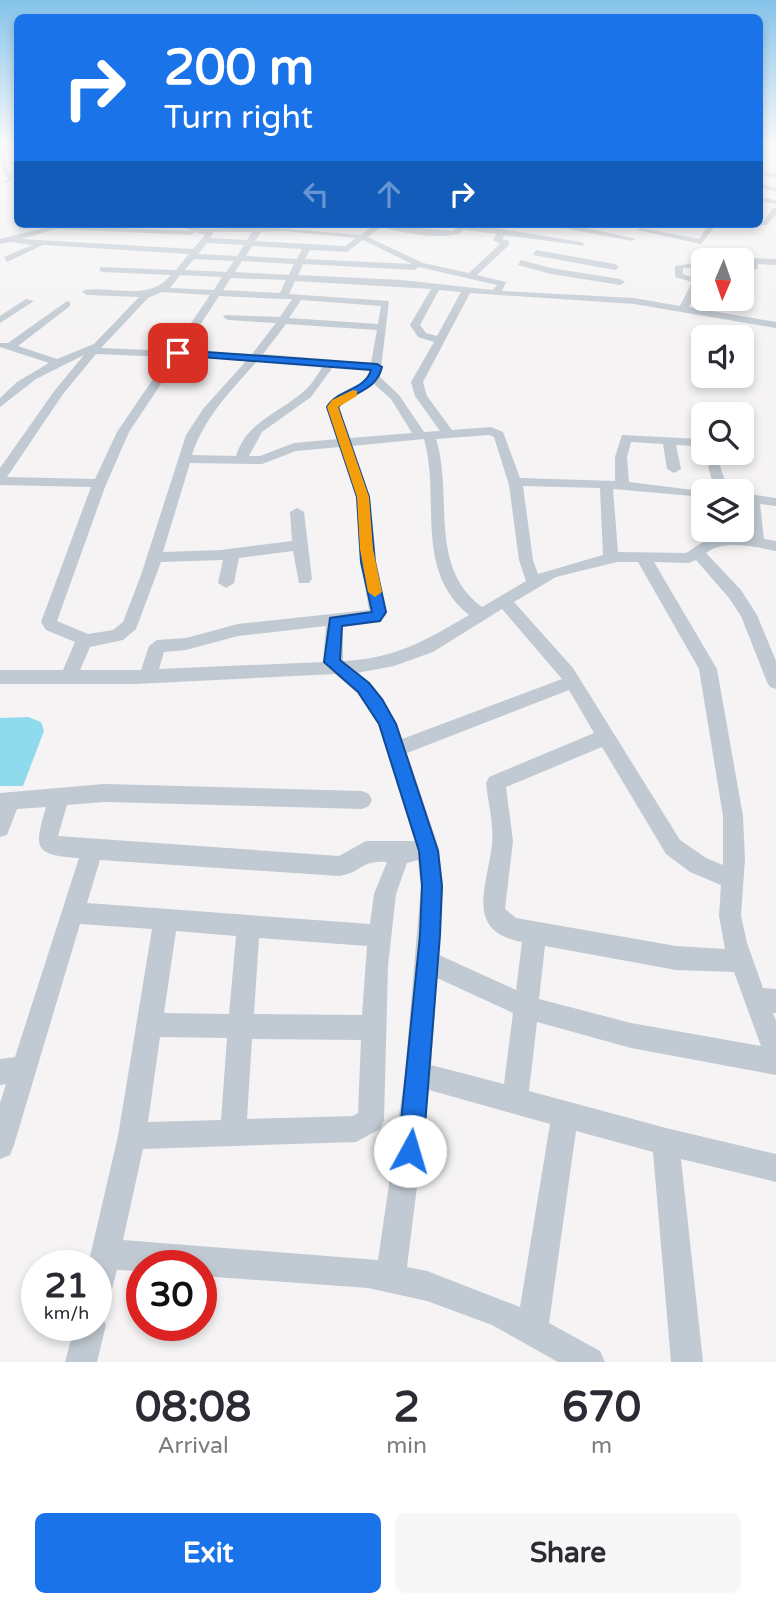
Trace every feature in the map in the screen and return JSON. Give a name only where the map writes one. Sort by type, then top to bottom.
[{"type":"street","points":[[4,241],[48,228]]},
{"type":"street","points":[[103,228],[207,235],[250,243],[347,249],[374,228]]},
{"type":"street","points":[[190,228],[207,235],[247,228]]},
{"type":"street","points":[[258,228],[219,293],[123,432],[100,483],[48,622],[55,628],[87,640],[117,636],[127,630],[155,557],[198,424],[283,321],[290,297],[291,278],[307,247]]},
{"type":"street","points":[[312,228],[361,237],[419,266]]},
{"type":"street","points":[[394,228],[404,231],[452,233],[461,228]]},
{"type":"street","points":[[482,228],[582,244]]},
{"type":"street","points":[[571,228],[632,239]]},
{"type":"street","points":[[640,228],[636,229],[701,242],[710,228]]},
{"type":"street","points":[[470,277],[506,243],[497,240],[505,232]]},
{"type":"street","points":[[164,290],[207,235]]},
{"type":"street","points":[[4,241],[240,259],[419,266],[503,284]]},
{"type":"street","points":[[7,259],[40,244]]},
{"type":"street","points":[[495,293],[535,250],[615,267]]},
{"type":"street","points":[[754,261],[776,262]]},
{"type":"street","points":[[521,263],[544,284],[634,301],[711,309],[776,325]]},
{"type":"street","points":[[691,265],[679,265],[678,275],[691,280]]},
{"type":"street","points":[[381,302],[394,286],[419,266]]},
{"type":"street","points":[[103,269],[401,283],[495,293],[544,284],[620,282]]},
{"type":"street","points":[[437,286],[415,325],[422,335],[439,340]]},
{"type":"street","points":[[87,292],[148,294],[164,290],[387,304],[375,373],[359,390],[334,404],[363,497],[368,562],[379,612],[375,618],[239,630],[186,644],[157,646],[148,676]]},
{"type":"street","points":[[449,434],[421,396],[417,382],[467,290]]},
{"type":"street","points":[[0,479],[59,392],[96,348],[148,294]]},
{"type":"street","points":[[684,308],[691,294]]},
{"type":"street","points":[[328,324],[340,299]]},
{"type":"street","points":[[0,320],[29,301]]},
{"type":"street","points":[[5,346],[67,304]]},
{"type":"street","points":[[228,317],[383,327]]},
{"type":"street","points":[[5,346],[57,362]]},
{"type":"street","points":[[0,404],[23,382],[57,362],[96,348],[330,363],[375,373],[425,436],[438,469],[442,561],[453,589],[482,617]]},
{"type":"street","points":[[241,460],[243,448],[253,433],[313,389],[330,363]]},
{"type":"street","points":[[185,458],[261,460],[294,447],[346,441],[498,433],[515,482],[526,560],[534,583]]},
{"type":"street","points":[[622,486],[624,439],[691,442]]},
{"type":"street","points":[[669,442],[674,469]]},
{"type":"street","points":[[714,466],[718,479]]},
{"type":"street","points":[[0,479],[100,483]]},
{"type":"street","points":[[515,482],[606,484],[691,492]]},
{"type":"street","points":[[606,484],[611,558]]},
{"type":"street","points":[[754,499],[776,502]]},
{"type":"street","points":[[297,512],[304,579]]},
{"type":"street","points":[[754,529],[757,542]]},
{"type":"street","points":[[0,677],[148,676],[339,669],[394,660],[427,648],[551,573],[611,558],[689,558],[709,543],[757,542],[776,546]]},
{"type":"street","points":[[155,557],[232,554],[300,545]]},
{"type":"street","points":[[698,553],[735,594],[749,615],[776,682]]},
{"type":"street","points":[[226,583],[232,554]]},
{"type":"street","points":[[643,556],[708,669],[733,816],[730,916],[741,961],[765,1000],[776,1054]]},
{"type":"street","points":[[505,602],[572,682],[673,847],[698,865],[733,879]]},
{"type":"street","points":[[335,621],[332,662],[355,678],[377,704],[396,749],[416,851],[432,886],[418,1074],[391,1278]]},
{"type":"street","points":[[69,677],[80,646],[87,640]]},
{"type":"street","points":[[396,749],[572,682]]},
{"type":"street","points":[[605,737],[496,783],[503,841],[493,904],[494,913],[500,922],[513,929],[676,958],[741,961]]},
{"type":"street","points":[[0,828],[5,802],[59,796],[153,793],[362,800]]},
{"type":"street","points":[[59,796],[48,840],[55,847],[339,866],[346,865],[366,851],[416,851]]},
{"type":"street","points":[[0,1145],[12,1070],[72,913],[92,850]]},
{"type":"street","points":[[132,1136],[356,1129],[371,1120],[379,936],[394,862],[416,851]]},
{"type":"street","points":[[72,913],[379,936]]},
{"type":"street","points":[[107,1250],[132,1136],[151,1025],[165,936],[164,924],[159,919]]},
{"type":"street","points":[[233,1133],[248,927]]},
{"type":"street","points":[[515,1100],[535,933]]},
{"type":"street","points":[[428,962],[528,1007],[587,1025],[776,1062]]},
{"type":"street","points":[[151,1025],[375,1028]]},
{"type":"street","points":[[418,1074],[667,1142],[776,1168]]},
{"type":"street","points":[[532,1331],[565,1114]]},
{"type":"street","points":[[667,1142],[687,1362]]},
{"type":"street","points":[[112,1254],[368,1273],[427,1286],[500,1313],[589,1362]]},
{"type":"street","points":[[81,1362],[86,1341]]},
{"type":"water","points":[[28,717],[41,722],[44,731],[23,786],[0,786],[0,718]]},
{"type":"slow traffic","points":[[353,394],[335,402],[333,407],[363,497],[366,549],[375,592]]},
{"type":"route","points":[[178,353],[377,367],[374,378],[368,385],[335,402],[333,407],[363,497],[366,549],[379,612],[375,618],[335,621],[332,662],[334,666],[355,678],[377,704],[387,724],[429,851],[432,886],[430,935],[410,1151]]}]
